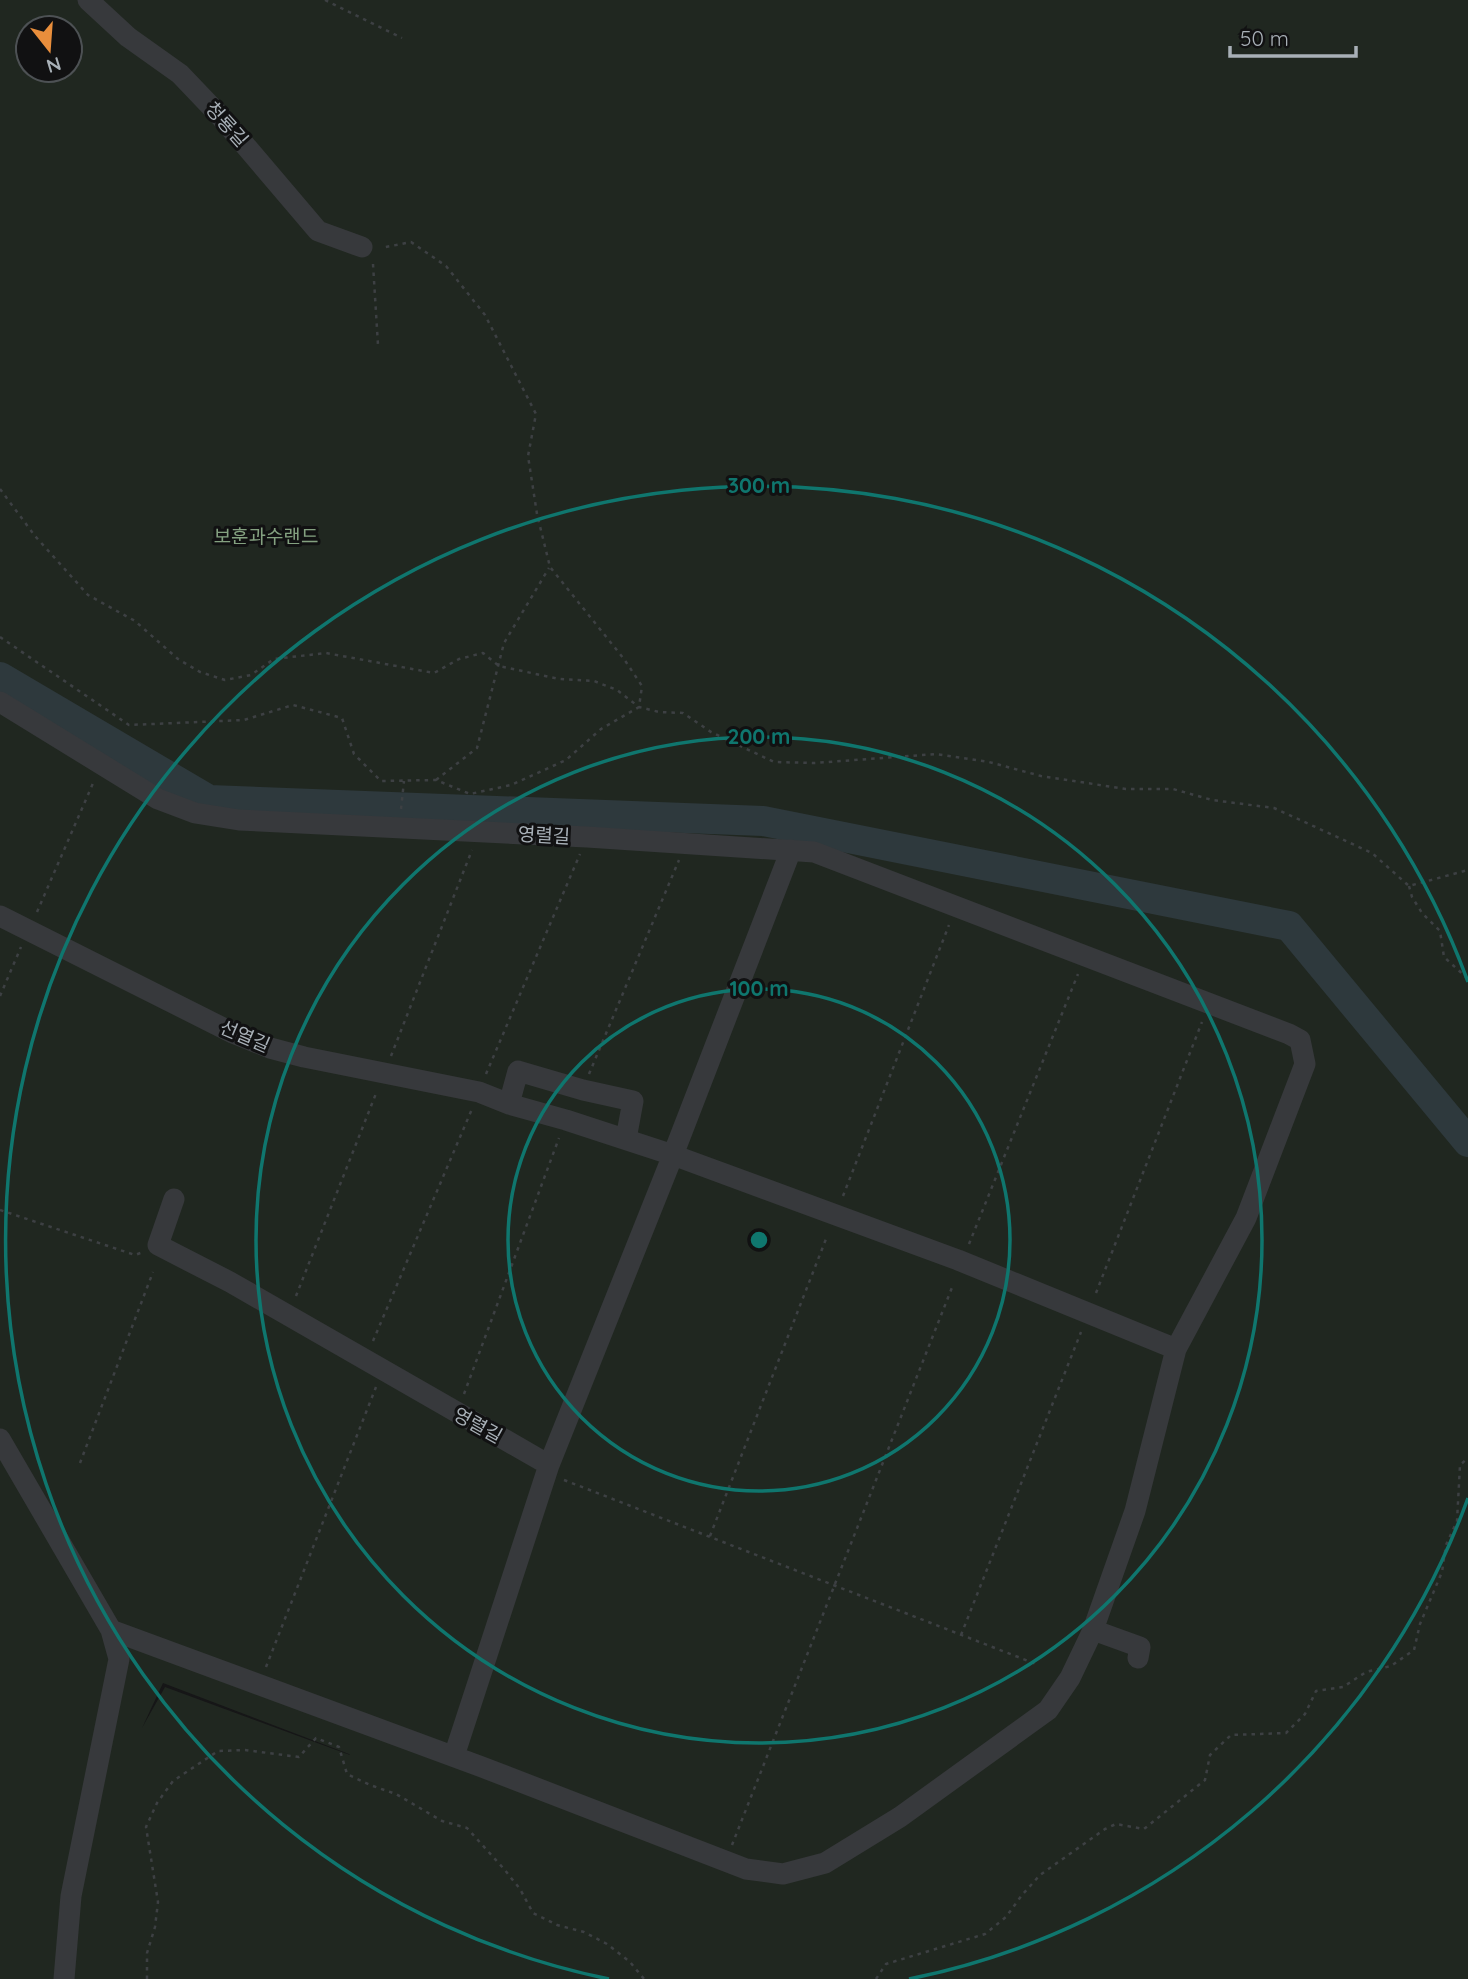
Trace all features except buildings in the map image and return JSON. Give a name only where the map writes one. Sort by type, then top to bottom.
[{"type":"lane","name":"청룡길","points":[[88,0],[128,37],[180,74],[221,117],[318,231],[367,248]]},
{"type":"lane","name":"영렬길","points":[[0,702],[158,799],[195,813],[239,820],[814,852],[1210,1002],[1300,1040],[1305,1064],[1246,1218],[1176,1349]]},
{"type":"lane","points":[[454,1756],[555,1472],[673,1155],[792,850]]},
{"type":"lane","name":"선열길","points":[[0,916],[233,1033],[270,1048],[479,1092],[509,1104]]},
{"type":"lane","points":[[111,1630],[454,1756],[746,1869],[783,1874],[825,1863],[901,1817],[1048,1710],[1070,1678],[1093,1630],[1135,1511],[1176,1349],[958,1260],[673,1155],[509,1104],[518,1071],[633,1101],[625,1139]]},
{"type":"lane","points":[[158,1245],[174,1199]]},
{"type":"lane","name":"영렬길","points":[[158,1245],[230,1282],[555,1472]]},
{"type":"lane","points":[[0,1438],[111,1630],[119,1659],[71,1896],[64,1979]]},
{"type":"lane","points":[[1093,1630],[1140,1647],[1138,1658]]},
{"type":"path","points":[[325,0],[402,38]]},
{"type":"path","points":[[377,345],[367,248],[411,242],[446,266],[485,315],[536,414],[528,456],[537,514],[550,567],[624,659],[642,686],[639,707]]},
{"type":"path","points":[[0,489],[35,536],[88,595],[135,621],[178,659],[200,673],[225,680],[251,676],[274,659],[326,653],[434,673],[459,659],[483,653],[499,666],[559,680],[594,681],[617,690],[639,707],[659,712],[683,713],[710,732],[774,762],[814,763],[936,754],[989,762],[1041,776],[1126,789],[1173,789],[1212,800],[1274,807],[1372,853],[1409,886],[1422,913],[1440,932],[1444,957],[1468,979]]},
{"type":"path","points":[[436,780],[477,748],[504,643],[550,567]]},
{"type":"path","points":[[0,636],[129,725],[244,720],[293,705],[342,718],[354,754],[381,781],[436,780],[470,794],[511,785],[566,760],[601,729],[639,707]]},
{"type":"path","points":[[0,996],[102,764]]},
{"type":"path","points":[[401,814],[404,781]]},
{"type":"path","points":[[583,1090],[686,843]]},
{"type":"path","points":[[1409,886],[1468,870]]},
{"type":"path","points":[[841,1199],[956,906]]},
{"type":"path","points":[[969,1246],[1085,955]]},
{"type":"path","points":[[1096,1293],[1210,1002]]},
{"type":"path","points":[[457,1413],[566,1120]]},
{"type":"path","points":[[0,1210],[135,1255],[158,1245]]},
{"type":"path","points":[[710,1536],[826,1239]]},
{"type":"path","points":[[80,1463],[153,1272]]},
{"type":"path","points":[[732,1844],[953,1285]]},
{"type":"path","points":[[961,1635],[1081,1332]]},
{"type":"path","points":[[264,1673],[377,1384]]},
{"type":"path","points":[[876,1979],[886,1964],[985,1934],[1006,1917],[1040,1875],[1105,1829],[1116,1825],[1144,1829],[1205,1780],[1210,1755],[1231,1735],[1286,1733],[1305,1714],[1316,1691],[1343,1687],[1366,1672],[1391,1666],[1414,1650],[1420,1624],[1442,1572],[1446,1545],[1457,1521],[1460,1465],[1468,1458]]},
{"type":"path","points":[[555,1472],[1036,1664]]},
{"type":"path","points":[[147,1979],[147,1953],[155,1927],[158,1902],[146,1827],[157,1803],[173,1781],[218,1751],[245,1750],[299,1757],[316,1738],[339,1747],[347,1774],[370,1786],[396,1794],[442,1821],[467,1828],[504,1868],[533,1913],[557,1925],[584,1932],[607,1944],[630,1962],[644,1979]]},
{"type":"green space","name":"보훈과수랜드","points":[[0,0],[1468,0],[1468,1979],[0,1979]],"holes":[[[163,1683],[349,1754],[165,1687],[142,1728]]]},
{"type":"waterway","points":[[0,677],[209,800],[763,821],[1289,926],[1468,1142]]}]
